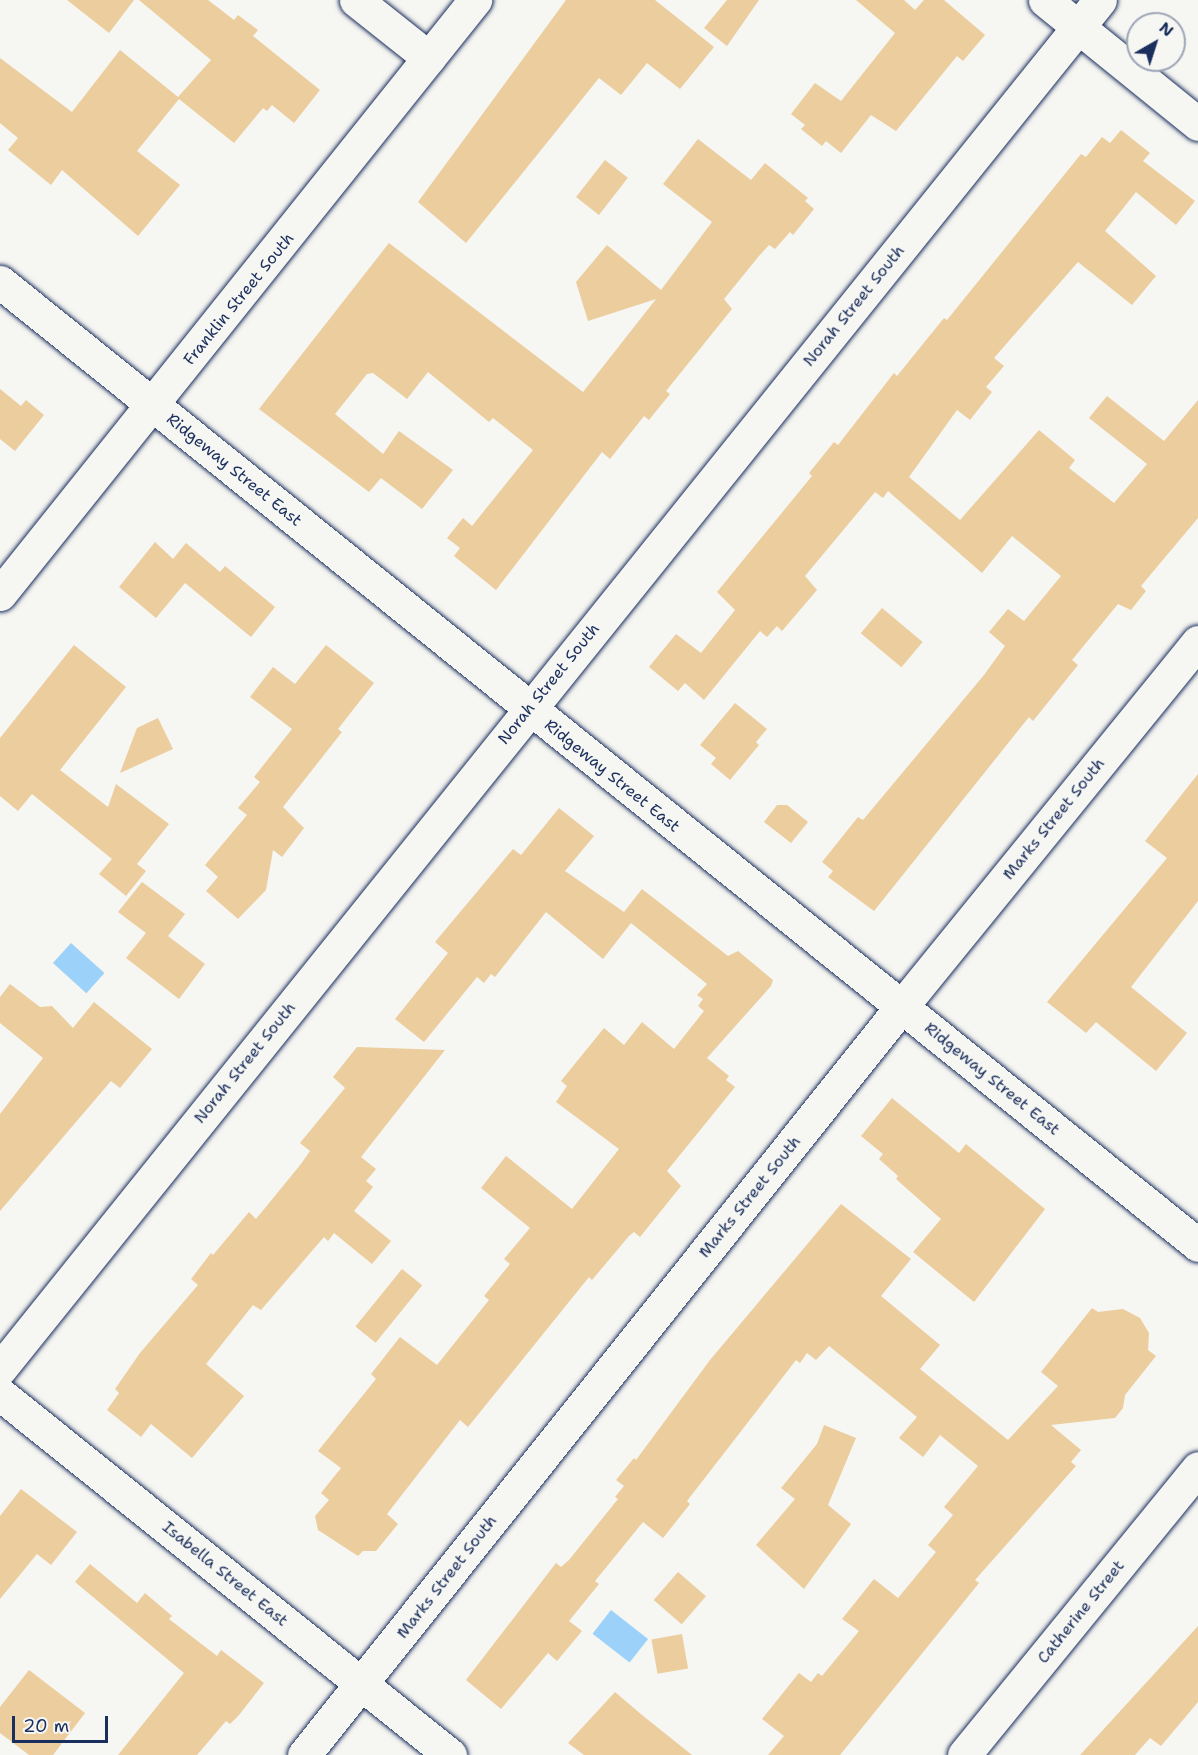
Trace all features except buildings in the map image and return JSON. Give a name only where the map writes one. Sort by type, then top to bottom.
[{"type":"street","points":[[356,0],[429,58]]},
{"type":"street","name":"Franklin Street South","points":[[0,594],[154,405],[475,0]]},
{"type":"street","points":[[1045,0],[1198,124]]},
{"type":"street","name":"Norah Street South","points":[[0,1369],[1100,0]]},
{"type":"street","name":"Ridgeway Street East","points":[[0,282],[1198,1245]]},
{"type":"street","name":"Marks Street South","points":[[304,1755],[902,1006],[1198,642]]},
{"type":"street","name":"Isabella Street East","points":[[0,1394],[450,1755]]},
{"type":"street","name":"Catherine Street","points":[[964,1755],[1198,1468]]},
{"type":"water","points":[[71,943],[104,973],[86,993],[53,963]]},
{"type":"water","points":[[611,1610],[648,1639],[630,1663],[593,1634]]}]
